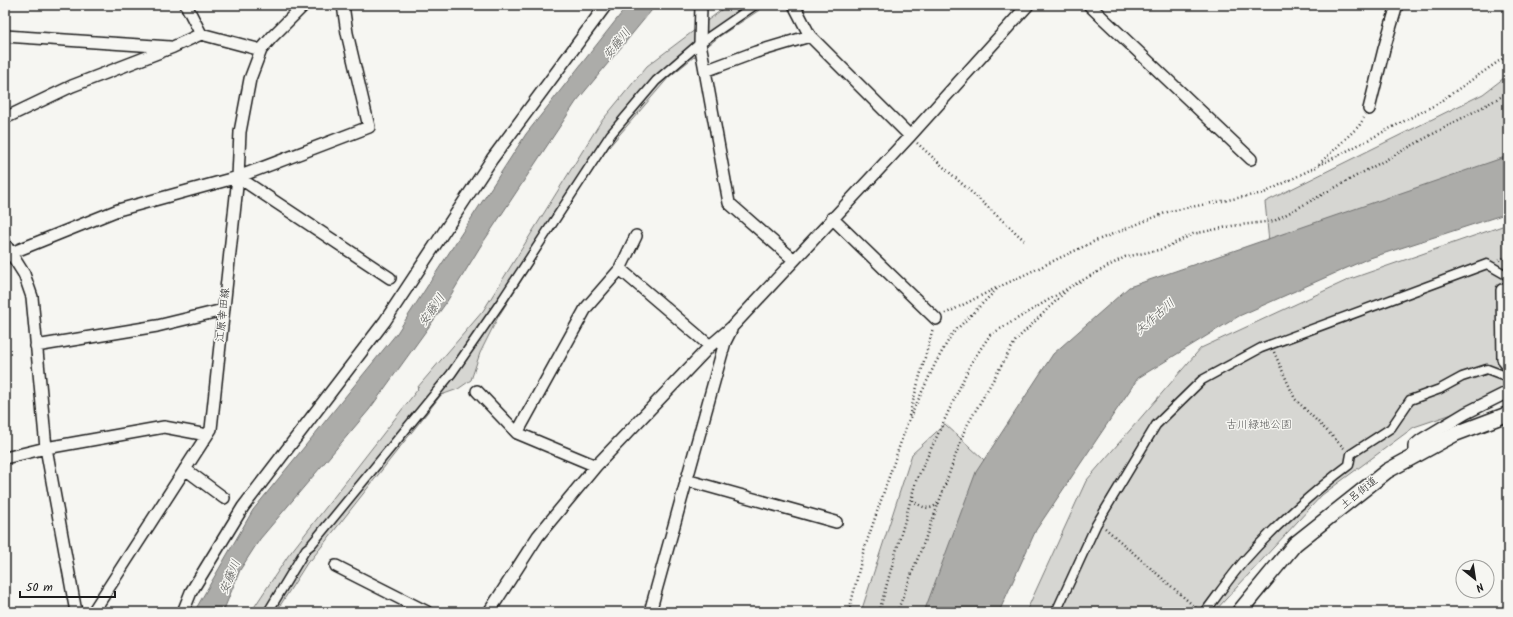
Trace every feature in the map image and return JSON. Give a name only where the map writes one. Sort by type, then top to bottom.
[{"type":"street","points":[[186,5],[201,34]]},
{"type":"street","name":"江原幸田線","points":[[93,612],[210,429],[238,177],[240,132],[248,86],[261,50],[304,5]]},
{"type":"street","points":[[76,612],[46,448],[32,298],[24,274],[7,251],[118,210],[238,177],[369,126],[347,33],[343,5]]},
{"type":"street","points":[[183,612],[190,592],[243,507],[385,321],[492,159],[606,5]]},
{"type":"street","points":[[701,5],[700,43],[729,203],[794,260]]},
{"type":"street","points":[[268,612],[306,549],[311,545],[451,374],[503,299],[611,134],[656,81],[700,43],[754,5]]},
{"type":"street","points":[[794,5],[810,36],[910,136]]},
{"type":"street","points":[[489,612],[538,536],[596,466],[710,346],[732,327],[910,136],[1028,5]]},
{"type":"street","points":[[1089,5],[1251,159]]},
{"type":"street","points":[[1369,109],[1396,5]]},
{"type":"street","points":[[5,118],[72,86],[173,47],[201,34],[261,50]]},
{"type":"street","points":[[5,36],[173,47]]},
{"type":"street","points":[[705,71],[756,52],[810,36]]},
{"type":"street","points":[[238,177],[390,278]]},
{"type":"street","points":[[832,218],[936,319]]},
{"type":"street","points":[[517,433],[586,308],[620,269],[636,236]]},
{"type":"street","points":[[1056,612],[1098,521],[1156,425],[1202,380],[1261,348],[1487,264],[1508,276]]},
{"type":"street","points":[[620,269],[710,346]]},
{"type":"street","points":[[1502,290],[1503,359],[1508,365]]},
{"type":"street","points":[[36,346],[157,326],[223,310]]},
{"type":"street","points":[[650,612],[725,342],[732,327]]},
{"type":"street","points":[[1205,612],[1244,561],[1278,526],[1336,475],[1350,465],[1350,454],[1391,428],[1410,400],[1440,389],[1462,377],[1488,369],[1508,377]]},
{"type":"street","points":[[477,391],[517,433],[596,466]]},
{"type":"street","points":[[1416,455],[1414,446],[1421,440],[1466,413],[1508,392]]},
{"type":"street","name":"土呂街道","points":[[1239,612],[1295,544],[1387,471],[1455,434],[1508,414]]},
{"type":"street","points":[[5,458],[46,448],[164,427],[207,435]]},
{"type":"street","points":[[185,469],[224,498]]},
{"type":"street","points":[[686,480],[836,522]]},
{"type":"street","points":[[336,566],[427,612]]},
{"type":"path","points":[[849,612],[863,553],[907,424],[936,319],[1093,242],[1170,211],[1264,193],[1435,105],[1508,55]]},
{"type":"path","points":[[879,612],[916,481],[971,363],[990,335],[1070,287],[1126,257],[1164,249],[1193,234],[1232,226],[1274,221],[1508,93]]},
{"type":"path","points":[[1316,167],[1359,126],[1369,109]]},
{"type":"path","points":[[910,136],[1024,240]]},
{"type":"path","points":[[907,424],[935,364],[952,334],[999,287]]},
{"type":"path","points":[[897,612],[965,429],[1011,346],[1070,287]]},
{"type":"path","points":[[1270,345],[1296,399],[1350,454]]},
{"type":"path","points":[[913,491],[913,501],[924,507],[930,509],[939,501]]},
{"type":"path","points":[[1098,521],[1201,612]]},
{"type":"green space","points":[[728,5],[767,5],[720,36],[669,77],[608,148],[498,317],[480,353],[471,380],[458,389],[441,395],[311,560],[309,560],[276,612],[251,612],[288,556],[418,389],[417,388],[483,311],[600,123],[647,66]]},
{"type":"green space","points":[[1508,75],[1508,173],[1269,242],[1265,202],[1483,94]]},
{"type":"green space","name":"古川緑地公園","points":[[1508,224],[1508,395],[1414,427],[1322,495],[1214,612],[1026,612],[1086,481],[1201,348],[1350,279]]},
{"type":"green space","points":[[945,424],[995,470],[939,612],[861,612],[912,454]]},
{"type":"water","name":"安藤川","points":[[628,5],[656,5],[576,102],[480,247],[446,303],[369,410],[260,539],[240,570],[223,612],[194,612],[253,510],[397,333],[526,134]]},
{"type":"water","name":"矢作古川","points":[[1508,156],[1508,213],[1367,259],[1239,316],[1138,378],[1036,530],[999,612],[924,612],[976,472],[1053,354],[1129,287]]}]
